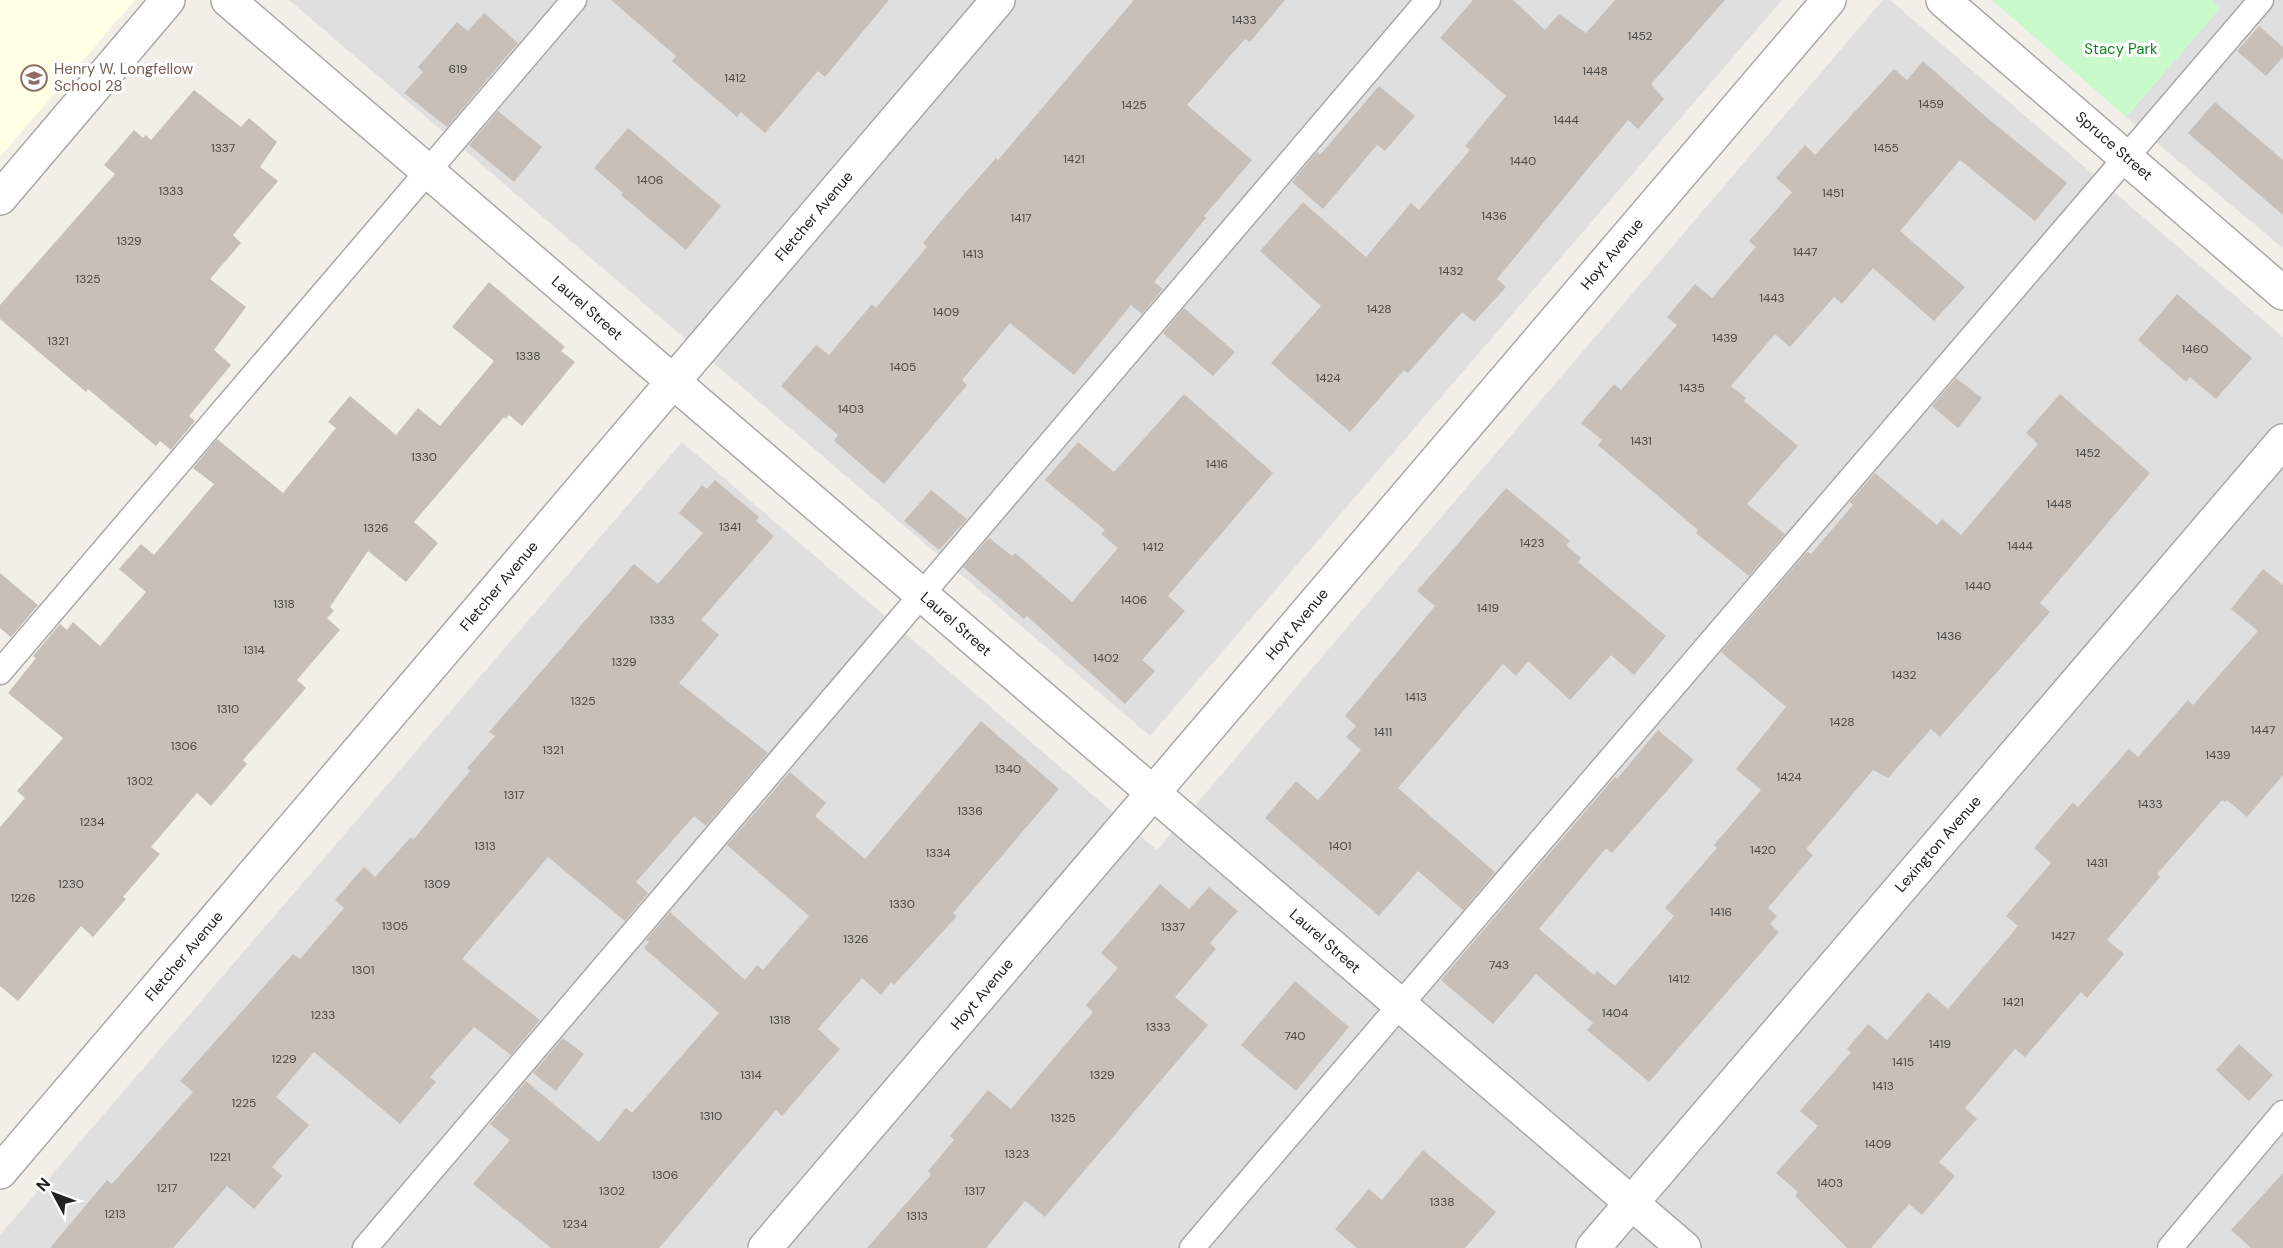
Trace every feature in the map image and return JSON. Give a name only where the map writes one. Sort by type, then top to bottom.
[{"type":"street","points":[[0,198],[168,0]]},
{"type":"street","name":"Laurel Street","points":[[228,0],[1684,1248]]},
{"type":"street","name":"Fletcher Avenue","points":[[0,1172],[998,0]]},
{"type":"street","name":"Hoyt Avenue","points":[[765,1248],[1829,0]]},
{"type":"street","name":"Spruce Street","points":[[1943,0],[2283,293]]},
{"type":"street","name":"Lexington Avenue","points":[[1593,1248],[2283,441]]},
{"type":"lane","points":[[0,672],[574,0]]},
{"type":"lane","points":[[365,1248],[1428,0]]},
{"type":"lane","points":[[1192,1248],[2261,0]]},
{"type":"lane","points":[[2170,1248],[2283,1113]]},
{"type":"shaded area","name":"Henry W. Longfellow School 28","points":[[0,0],[135,0],[0,157]]},
{"type":"shaded area","points":[[289,0],[1782,0],[1150,736]]},
{"type":"shaded area","points":[[1883,0],[1890,0],[2283,337],[2283,1248],[0,1248],[0,1235],[682,442],[1157,850]]},
{"type":"shaded area","points":[[2211,0],[2283,0],[2283,248],[2126,117],[2220,8]]},
{"type":"green space","name":"Stacy Park","points":[[1992,0],[2211,0],[2220,8],[2126,117]]},
{"type":"building","points":[[611,0],[889,0],[825,77],[818,71],[765,133],[741,112],[737,117],[672,61],[676,56]]},
{"type":"building","points":[[1134,0],[1285,0],[1250,42],[1245,39],[1187,105],[1252,160],[1204,216],[1206,218],[1154,282],[1163,289],[1142,314],[1131,305],[1074,375],[1010,323],[962,380],[967,385],[884,484],[834,441],[838,435],[781,386],[816,345],[829,355],[872,304],[876,308],[927,247],[923,243],[946,215],[996,158],[998,160]]},
{"type":"building","points":[[1473,0],[1513,0],[1545,30],[1559,14],[1586,33],[1615,0],[1725,0],[1651,84],[1664,99],[1638,129],[1628,120],[1497,279],[1506,287],[1474,322],[1462,312],[1408,373],[1404,370],[1350,432],[1271,363],[1321,306],[1260,251],[1303,202],[1366,257],[1411,203],[1419,210],[1470,150],[1465,146],[1506,96],[1440,38]]},
{"type":"building","points":[[484,13],[518,43],[447,127],[404,93],[423,72],[418,67],[457,22],[468,31]]},
{"type":"building","points":[[2259,26],[2283,47],[2283,57],[2266,76],[2237,51]]},
{"type":"building","points":[[1923,61],[1986,117],[2067,183],[2035,221],[1960,160],[1900,231],[1965,287],[1934,321],[1873,268],[1842,304],[1834,297],[1790,347],[1775,334],[1731,386],[1746,398],[1744,401],[1798,446],[1747,504],[1785,534],[1749,576],[1696,533],[1698,530],[1598,445],[1602,440],[1581,423],[1614,384],[1621,390],[1677,325],[1667,317],[1695,284],[1712,298],[1756,247],[1749,241],[1792,192],[1776,178],[1805,145],[1815,155],[1894,69],[1907,80]]},
{"type":"building","points":[[1379,86],[1415,116],[1385,151],[1377,145],[1323,209],[1292,182],[1317,152],[1320,155]]},
{"type":"building","points":[[194,90],[241,127],[249,118],[277,142],[260,167],[278,181],[233,235],[241,243],[210,279],[246,307],[214,350],[231,365],[189,416],[195,421],[171,450],[160,441],[156,446],[88,389],[86,392],[0,319],[0,305],[115,174],[104,165],[134,130],[143,138],[146,135],[151,140]]},
{"type":"building","points":[[2215,102],[2283,160],[2283,215],[2188,133]]},
{"type":"building","points":[[498,111],[542,147],[514,182],[469,145]]},
{"type":"building","points":[[628,128],[721,206],[686,250],[621,195],[623,193],[594,168]]},
{"type":"building","points":[[489,282],[565,347],[561,351],[575,362],[522,426],[509,415],[506,419],[504,417],[414,522],[438,543],[406,582],[368,551],[330,607],[334,611],[327,618],[340,630],[297,680],[306,688],[243,760],[247,764],[211,806],[197,793],[151,847],[160,854],[123,897],[126,899],[93,937],[81,926],[18,1001],[0,986],[0,827],[25,798],[17,791],[63,738],[8,693],[36,658],[33,656],[60,624],[67,630],[73,622],[100,646],[146,592],[119,569],[141,544],[154,555],[214,484],[193,468],[217,439],[283,493],[336,428],[328,422],[350,396],[396,435],[418,408],[440,426],[494,361],[452,327]]},
{"type":"building","points":[[2177,294],[2252,358],[2216,399],[2190,377],[2186,382],[2138,340]]},
{"type":"building","points":[[1184,308],[1235,352],[1213,376],[1163,333]]},
{"type":"building","points":[[1956,378],[1982,398],[1958,428],[1932,406]]},
{"type":"building","points":[[1184,394],[1273,473],[1168,596],[1185,611],[1142,660],[1155,671],[1125,704],[1027,616],[1024,619],[963,567],[989,538],[1012,556],[1015,553],[1072,602],[1118,548],[1101,534],[1105,530],[1045,480],[1078,442],[1114,472]]},
{"type":"building","points":[[2060,394],[2150,473],[2040,603],[2050,612],[1940,737],[1931,729],[1888,778],[1873,770],[1806,849],[1813,855],[1768,908],[1777,916],[1770,924],[1779,932],[1649,1082],[1587,1030],[1593,1023],[1536,974],[1493,1024],[1441,980],[1658,730],[1694,760],[1612,853],[1606,848],[1539,929],[1594,975],[1597,971],[1615,986],[1674,916],[1665,908],[1717,848],[1714,845],[1761,790],[1736,769],[1786,707],[1721,652],[1807,552],[1811,554],[1853,505],[1850,502],[1875,473],[1937,525],[1942,519],[1961,535],[2038,444],[2026,433]]},
{"type":"building","points":[[715,480],[759,517],[756,521],[774,536],[701,620],[719,635],[679,683],[768,753],[706,826],[694,816],[636,882],[648,893],[625,921],[548,857],[462,959],[540,1020],[511,1055],[474,1027],[430,1077],[436,1082],[400,1124],[314,1052],[276,1097],[309,1125],[272,1167],[282,1176],[254,1209],[227,1186],[173,1248],[50,1248],[107,1180],[112,1184],[193,1092],[180,1081],[293,954],[300,959],[344,908],[335,900],[364,867],[375,877],[411,837],[413,840],[470,771],[467,768],[495,736],[489,732],[634,564],[658,584],[703,533],[679,513],[702,485],[707,489]]},
{"type":"building","points":[[1506,488],[1570,541],[1566,545],[1581,558],[1578,562],[1666,636],[1634,675],[1611,655],[1570,700],[1528,661],[1516,676],[1503,664],[1398,788],[1495,872],[1463,910],[1418,871],[1379,916],[1265,818],[1296,781],[1318,800],[1361,750],[1346,737],[1356,726],[1345,716],[1435,606],[1417,591]]},
{"type":"building","points":[[931,490],[967,519],[939,550],[904,521]]},
{"type":"building","points":[[2263,569],[2283,585],[2283,775],[2247,817],[2227,800],[2225,802],[2222,800],[2157,874],[2160,877],[2107,940],[2124,954],[2087,998],[2081,992],[2025,1057],[2015,1049],[1965,1108],[1977,1119],[1939,1162],[1955,1176],[1922,1215],[1909,1204],[1871,1248],[1847,1248],[1795,1196],[1798,1192],[1776,1173],[1818,1126],[1800,1111],[1851,1052],[1847,1049],[1868,1024],[1887,1040],[1928,992],[1948,1009],[2018,926],[2006,916],[2051,863],[2034,848],[2073,802],[2078,807],[2129,749],[2138,757],[2188,700],[2193,705],[2258,631],[2231,609]]},
{"type":"building","points":[[0,573],[38,605],[11,637],[0,628]]},
{"type":"building","points":[[981,721],[1059,789],[953,913],[957,916],[894,985],[891,982],[881,995],[862,978],[818,1029],[840,1049],[782,1116],[776,1110],[659,1248],[551,1248],[473,1184],[510,1140],[490,1124],[526,1081],[599,1142],[626,1108],[632,1113],[719,1013],[644,948],[649,942],[646,940],[670,912],[745,980],[757,965],[763,970],[809,916],[727,845],[790,772],[826,803],[815,816],[865,859]]},
{"type":"building","points":[[1160,884],[1189,909],[1209,887],[1238,911],[1210,943],[1216,949],[1175,997],[1208,1025],[1045,1217],[1025,1201],[986,1248],[867,1248],[931,1175],[928,1171],[954,1140],[950,1136],[988,1090],[1011,1109],[1093,1012],[1086,1005],[1118,968],[1101,953]]},
{"type":"building","points":[[1295,981],[1349,1027],[1296,1091],[1241,1045]]},
{"type":"building","points":[[563,1038],[584,1054],[556,1091],[533,1073]]},
{"type":"building","points":[[2239,1044],[2273,1075],[2249,1101],[2216,1070]]},
{"type":"building","points":[[1423,1150],[1496,1212],[1465,1248],[1357,1248],[1335,1229],[1369,1189],[1382,1200]]},
{"type":"building","points":[[2283,1173],[2283,1248],[2251,1248],[2231,1230]]},
{"type":"place","name":"Henry W. Longfellow School 28","points":[[34,78]]}]
